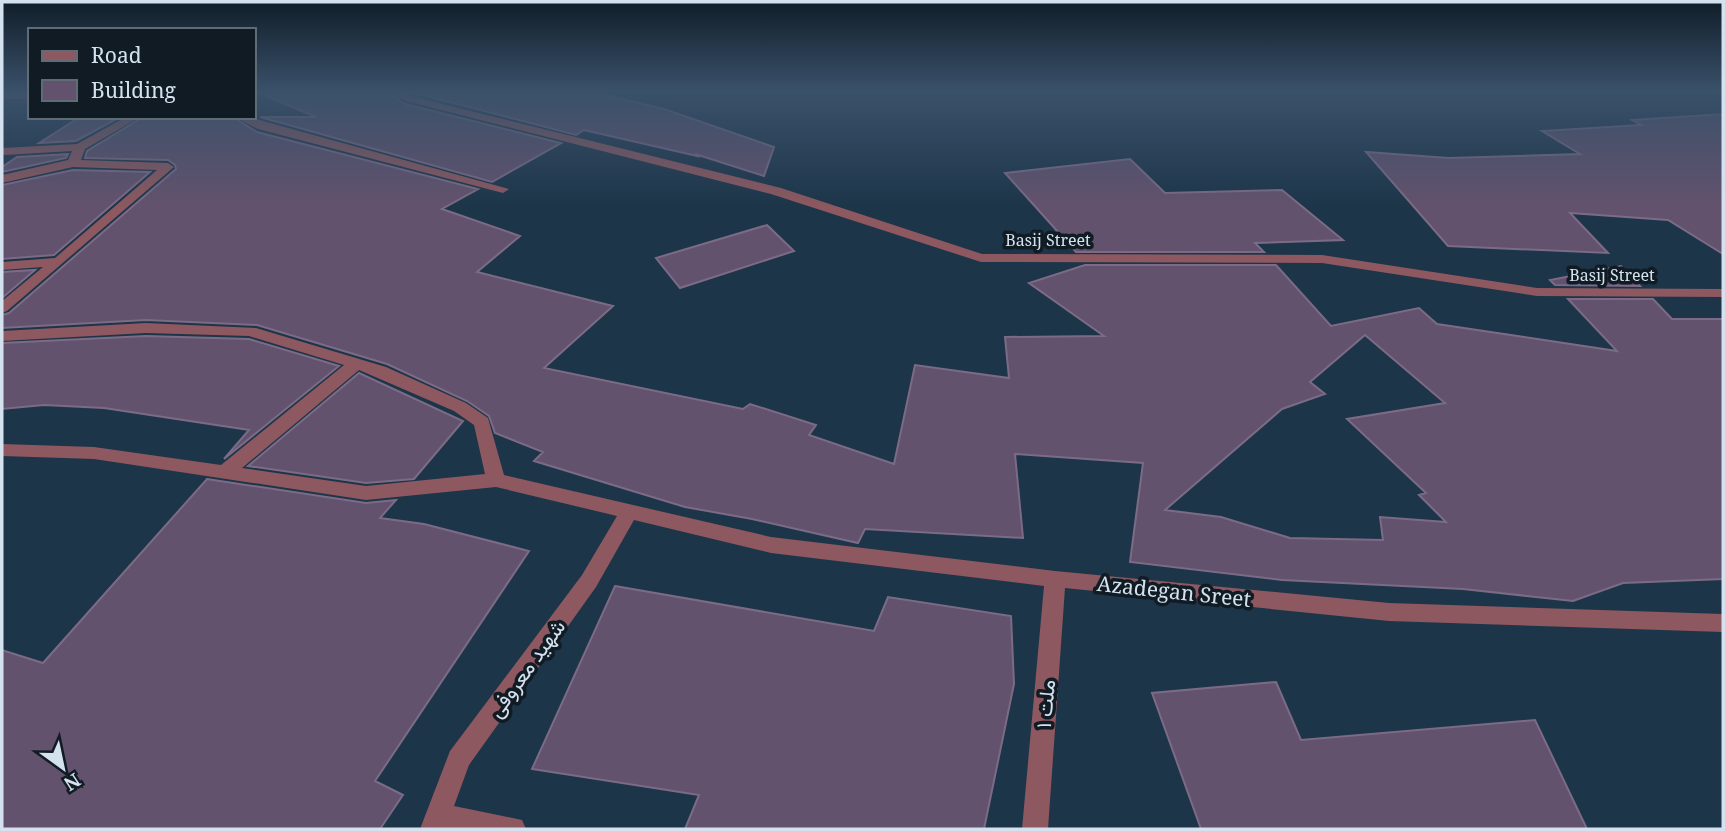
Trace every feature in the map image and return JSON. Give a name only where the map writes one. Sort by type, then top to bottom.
[{"type":"street","points":[[5,151],[80,147],[112,130]]},
{"type":"street","points":[[272,130],[289,132],[355,152],[503,189]]},
{"type":"street","name":"Basij Street","points":[[532,130],[776,191],[982,258],[1322,259],[1537,292],[1723,293]]},
{"type":"street","points":[[73,163],[80,147]]},
{"type":"street","points":[[2,178],[73,163],[169,167],[2,308]]},
{"type":"street","points":[[2,266],[59,262]]},
{"type":"street","points":[[2,336],[146,328],[250,331],[356,363],[460,407],[482,422],[496,480]]},
{"type":"street","points":[[226,471],[356,363]]},
{"type":"street","name":"Azadegan Sreet","points":[[2,450],[94,453],[226,471],[295,485],[366,493],[496,480],[771,545],[1055,579],[1389,612],[1723,623]]},
{"type":"street","name":"شهید معروفی","points":[[437,823],[459,759],[589,581],[629,512]]},
{"type":"street","name":"ملت ۱","points":[[1035,829],[1055,579]]},
{"type":"street","points":[[437,823],[513,829]]},
{"type":"building","points":[[60,130],[97,130],[76,141],[39,143]]},
{"type":"building","points":[[122,130],[253,130],[478,189],[442,209],[520,236],[477,272],[613,306],[544,368],[743,409],[750,404],[816,425],[809,435],[894,464],[915,365],[1009,378],[1005,337],[1104,336],[1029,283],[1085,265],[1276,265],[1331,326],[1419,308],[1437,324],[1617,351],[1568,299],[1653,299],[1672,319],[1723,319],[1723,579],[1623,583],[1573,601],[1463,589],[1282,580],[1130,562],[1143,463],[1015,454],[1023,538],[865,529],[858,543],[685,507],[534,461],[543,452],[495,433],[489,416],[467,401],[387,364],[257,325],[146,320],[2,328],[2,315],[9,313],[176,169],[168,160],[85,158],[87,151]],"holes":[[[1365,335],[1445,403],[1347,419],[1426,493],[1419,495],[1446,522],[1380,517],[1383,540],[1290,538],[1221,517],[1165,510],[1282,409],[1325,394],[1310,382]]]},
{"type":"building","points":[[306,130],[508,130],[561,143],[492,182]]},
{"type":"building","points":[[556,130],[724,130],[774,147],[764,176],[695,154],[697,156],[584,130],[576,135]]},
{"type":"building","points":[[1723,130],[1723,254],[1668,220],[1570,213],[1608,253],[1448,246],[1366,152],[1449,158],[1580,154],[1542,131]]},
{"type":"building","points":[[68,154],[66,158],[2,172],[2,167],[17,157]]},
{"type":"building","points":[[1130,159],[1165,193],[1282,190],[1343,240],[1255,243],[1264,252],[1076,252],[1005,173]]},
{"type":"building","points":[[73,170],[150,172],[54,255],[2,259],[2,185]]},
{"type":"building","points":[[767,225],[794,251],[680,288],[656,258]]},
{"type":"building","points":[[1621,266],[1640,286],[1555,285],[1550,280]]},
{"type":"building","points":[[35,270],[2,298],[2,272]]},
{"type":"building","points":[[146,336],[249,339],[339,366],[224,459],[249,430],[104,408],[44,405],[2,409],[2,343]]},
{"type":"building","points":[[359,373],[463,421],[414,479],[366,483],[248,466]]},
{"type":"building","points":[[207,479],[366,503],[396,500],[380,518],[424,524],[529,551],[375,781],[403,795],[380,829],[2,829],[2,650],[43,663]]},
{"type":"building","points":[[615,586],[874,631],[888,597],[1011,616],[1014,684],[984,829],[685,829],[699,795],[532,769]]},
{"type":"building","points":[[1276,682],[1301,740],[1535,720],[1587,829],[1201,829],[1152,693]]}]
